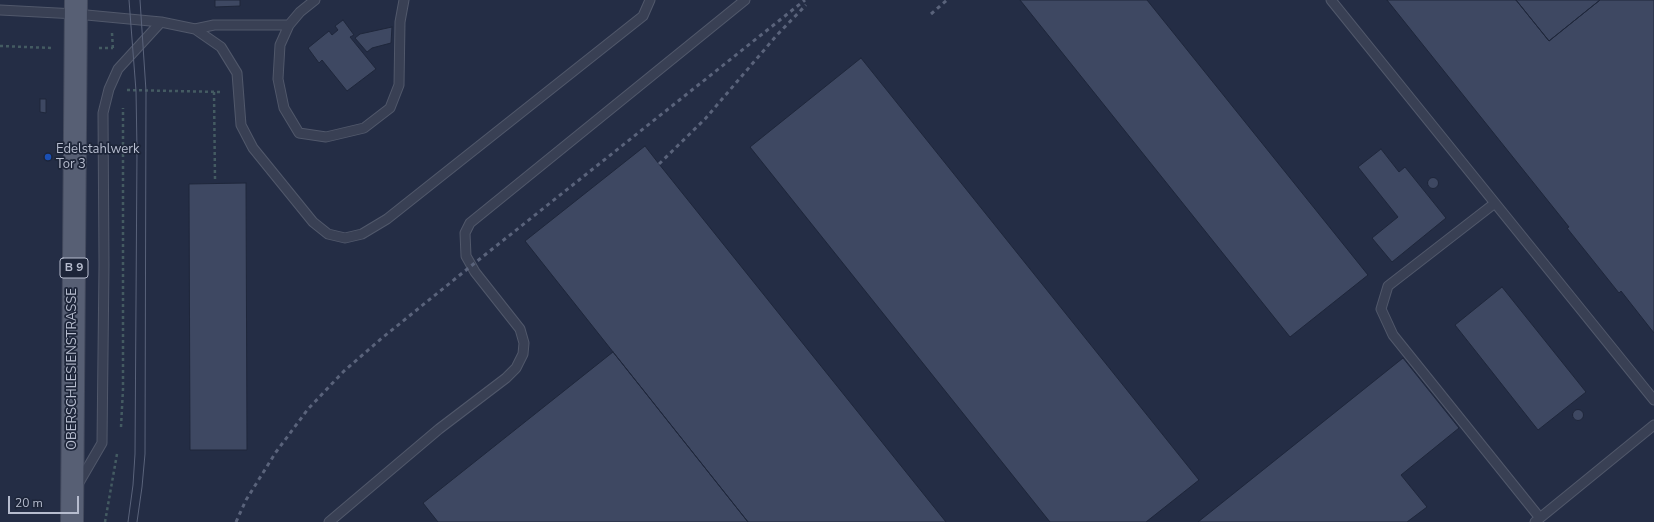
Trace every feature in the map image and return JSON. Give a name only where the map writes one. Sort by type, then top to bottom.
[{"type":"main road","name":"OBERSCHLESIENSTRASSE","points":[[72,522],[76,7]]},
{"type":"lane","points":[[314,0],[300,12],[289,25],[280,45],[278,79],[284,108],[299,133],[326,137],[364,128],[390,108],[400,85],[400,22],[404,0]]},
{"type":"lane","points":[[0,10],[76,7],[161,22],[195,30],[221,47],[237,73],[241,125],[253,148],[313,222],[328,234],[344,238],[362,234],[387,219],[643,16],[650,0]]},
{"type":"lane","points":[[329,522],[439,429],[506,378],[516,368],[523,354],[524,343],[520,329],[474,272],[466,256],[465,233],[470,223],[744,0]]},
{"type":"lane","points":[[1331,0],[1654,400]]},
{"type":"lane","points":[[72,494],[102,443],[104,265],[103,113],[109,89],[118,69],[161,22]]},
{"type":"lane","points":[[195,30],[214,25],[289,25]]},
{"type":"lane","points":[[1495,203],[1388,286],[1381,309],[1393,335],[1537,520],[1654,425]]},
{"type":"path","points":[[123,90],[238,92]]},
{"type":"path","points":[[214,92],[215,179]]},
{"type":"building","points":[[215,0],[240,0],[240,6],[215,7]]},
{"type":"building","points":[[1020,0],[1147,0],[1368,275],[1290,337]]},
{"type":"building","points":[[1387,0],[1516,0],[1549,41],[1600,0],[1654,0],[1654,333],[1621,291],[1619,293],[1567,228],[1569,227]]},
{"type":"building","points":[[1516,0],[1600,0],[1549,41]]},
{"type":"building","points":[[343,20],[354,35],[350,37],[376,69],[347,91],[322,60],[319,63],[308,48],[329,31],[332,35],[338,30],[335,26]]},
{"type":"building","points":[[392,27],[391,43],[372,48],[367,52],[355,38],[360,34]]},
{"type":"building","points":[[861,58],[1199,480],[1146,522],[1050,522],[750,147]]},
{"type":"building","points":[[40,99],[46,99],[46,113],[40,112]]},
{"type":"building","points":[[645,146],[946,522],[748,522],[525,241]]},
{"type":"building","points":[[1381,149],[1399,172],[1405,167],[1446,218],[1392,262],[1372,238],[1398,217],[1358,167]]},
{"type":"building","points":[[1433,177],[1437,179],[1439,183],[1437,187],[1433,189],[1429,187],[1427,183],[1429,179]]},
{"type":"building","points":[[246,183],[247,450],[190,450],[189,184]]},
{"type":"building","points":[[1502,287],[1586,392],[1538,430],[1455,325]]},
{"type":"building","points":[[613,352],[748,522],[438,522],[423,503]]},
{"type":"building","points":[[1403,358],[1459,428],[1401,475],[1427,507],[1407,522],[1198,522]]},
{"type":"building","points":[[1576,410],[1580,410],[1582,411],[1582,419],[1576,420],[1573,417],[1573,413]]},
{"type":"tram line","points":[[128,522],[135,454],[137,149],[136,91],[129,0]]},
{"type":"tram line","points":[[137,522],[145,454],[146,91],[140,0]]},
{"type":"railway","points":[[236,522],[246,500],[276,452],[308,409],[344,371],[382,338],[471,266],[805,0]]},
{"type":"railway","points":[[931,14],[947,0]]},
{"type":"railway","points":[[659,164],[705,119],[777,35],[806,5]]},
{"type":"place","name":"Edelstahlwerk Tor 3","points":[[48,157]]}]
